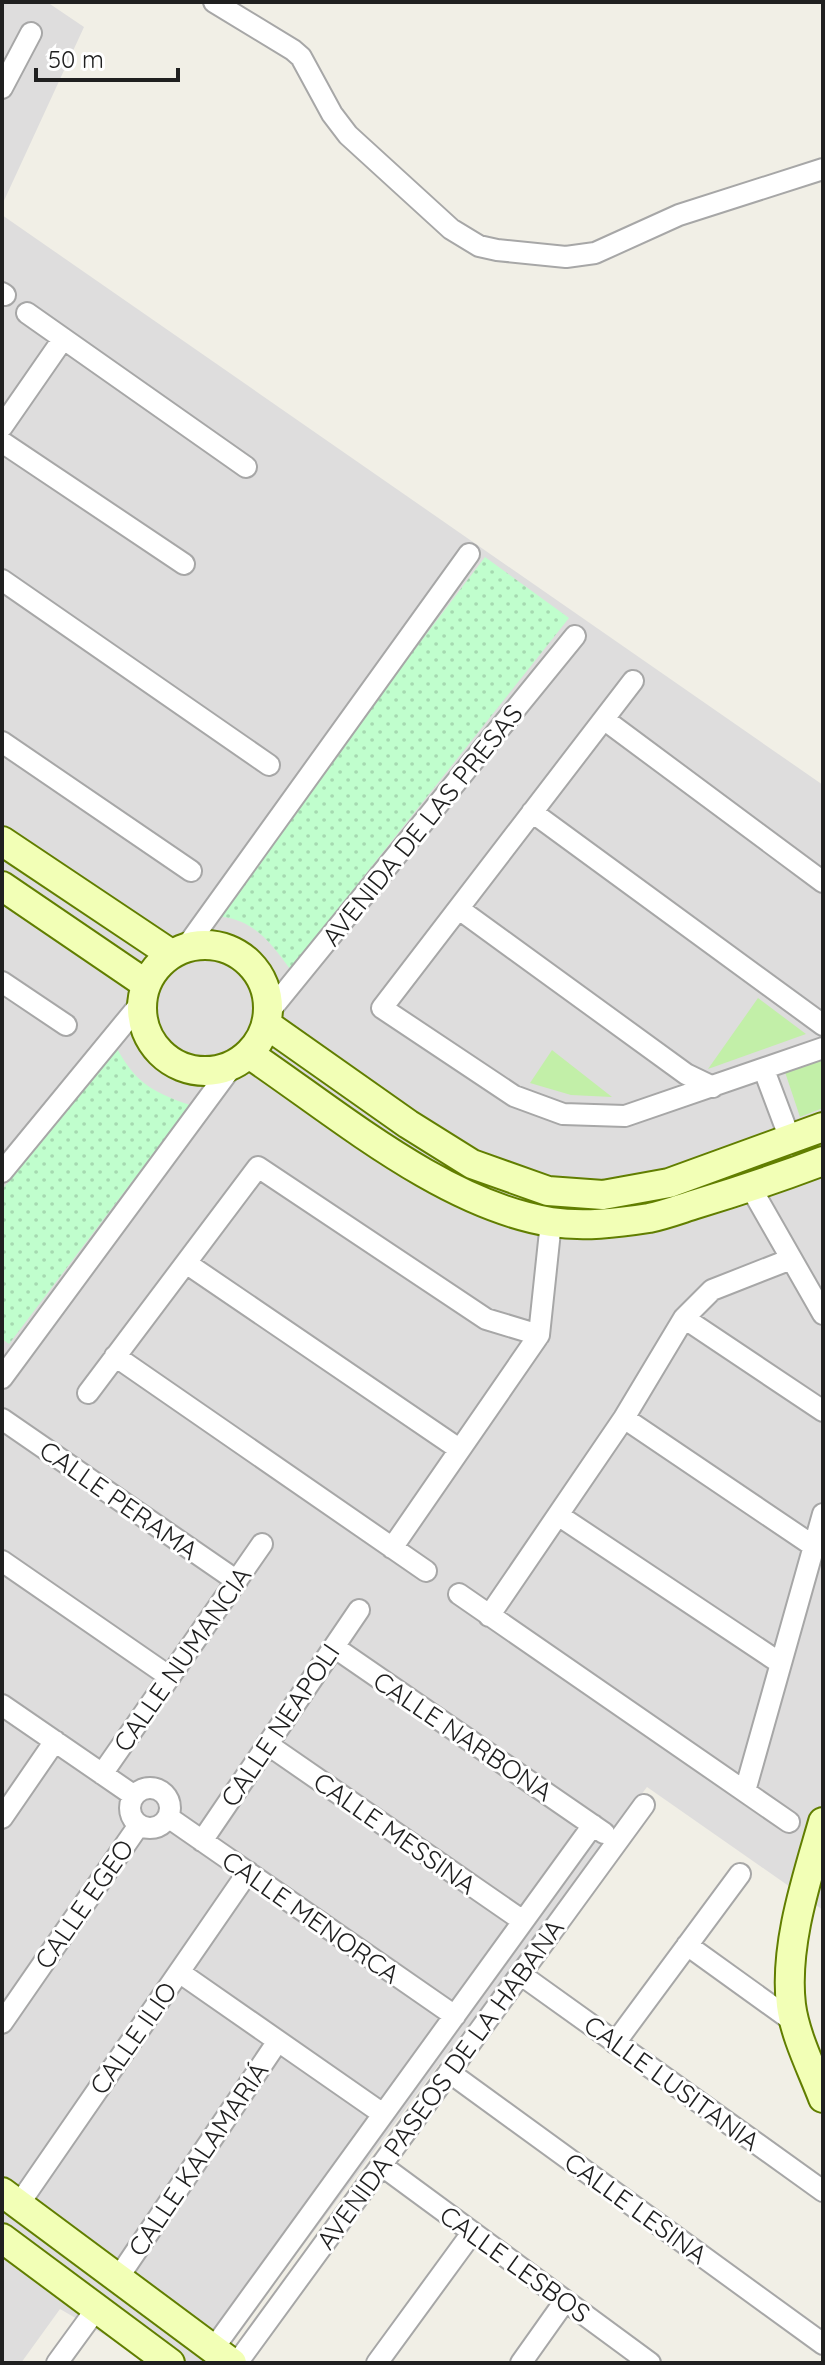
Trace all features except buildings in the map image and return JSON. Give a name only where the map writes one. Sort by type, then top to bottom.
[{"type":"street","points":[[214,2],[301,57],[332,114],[348,135],[451,229],[479,246],[566,257],[595,253],[679,215],[823,169]]},
{"type":"street","points":[[2,88],[31,33]]},
{"type":"street","points":[[27,313],[246,467]]},
{"type":"street","points":[[2,427],[63,339]]},
{"type":"street","points":[[2,442],[184,564]]},
{"type":"street","points":[[2,1172],[144,993],[152,972],[178,950],[469,554]]},
{"type":"street","points":[[2,580],[269,765]]},
{"type":"street","name":"AVENIDA DE LAS PRESAS","points":[[267,1019],[575,636]]},
{"type":"street","points":[[633,681],[382,1008],[514,1096],[563,1114],[625,1116],[823,1048]]},
{"type":"street","points":[[605,720],[823,882]]},
{"type":"street","points":[[2,742],[191,871]]},
{"type":"street","points":[[532,812],[823,1025]]},
{"type":"street","points":[[2,841],[178,950],[210,945],[234,951],[254,967],[266,989],[267,1019],[260,1040],[241,1059],[2,1378]]},
{"type":"street","points":[[2,886],[144,993]]},
{"type":"street","points":[[459,909],[686,1074],[713,1087]]},
{"type":"street","points":[[2,982],[66,1025]]},
{"type":"street","points":[[144,993],[143,1025],[153,1045],[169,1060],[190,1069],[212,1071],[241,1059]]},
{"type":"street","points":[[267,1019],[408,1124],[472,1164],[548,1191],[603,1195],[669,1183],[823,1127]]},
{"type":"street","points":[[241,1059],[417,1170],[466,1194],[551,1222],[587,1224],[651,1217],[751,1188],[823,1161]]},
{"type":"street","points":[[764,1070],[790,1139]]},
{"type":"street","points":[[88,1393],[258,1167],[486,1319],[539,1335]]},
{"type":"street","points":[[751,1188],[823,1314]]},
{"type":"street","points":[[392,1548],[539,1335],[551,1222]]},
{"type":"street","points":[[489,1616],[624,1418],[684,1318],[712,1290],[791,1259]]},
{"type":"street","points":[[186,1263],[459,1449]]},
{"type":"street","points":[[684,1318],[823,1411]]},
{"type":"street","points":[[115,1356],[426,1571]]},
{"type":"street","points":[[624,1418],[812,1545]]},
{"type":"street","name":"CALLE PERAMA","points":[[2,1419],[237,1581]]},
{"type":"street","points":[[745,1791],[823,1514]]},
{"type":"street","points":[[558,1515],[780,1663]]},
{"type":"street","name":"CALLE NUMANCIA","points":[[102,1774],[262,1544]]},
{"type":"street","points":[[2,1561],[170,1677]]},
{"type":"street","points":[[459,1594],[789,1822]]},
{"type":"street","name":"CALLE NEAPOLI","points":[[202,1841],[359,1610]]},
{"type":"street","name":"CALLE NARBONA","points":[[334,1647],[617,1842]]},
{"type":"street","points":[[2,1705],[133,1795]]},
{"type":"street","points":[[2,1818],[55,1741]]},
{"type":"street","name":"CALLE MESSINA","points":[[267,1744],[523,1921]]},
{"type":"street","points":[[151,1787],[163,1793],[170,1804],[168,1817],[152,1828],[139,1825],[129,1812],[133,1795],[151,1787]]},
{"type":"street","name":"AVENIDA PASEOS DE LA HABANA","points":[[227,2358],[381,2165],[644,1805]]},
{"type":"street","name":"CALLE MENORCA","points":[[168,1817],[455,2016]]},
{"type":"street","points":[[823,1822],[790,1963],[794,2022],[823,2098]]},
{"type":"street","name":"CALLE EGEO","points":[[2,2023],[139,1825]]},
{"type":"street","name":"AVENIDA PASEOS DE LA HABANA","points":[[227,2358],[383,2114],[593,1825]]},
{"type":"street","name":"CALLE ILIO","points":[[10,2198],[179,1972],[248,1872]]},
{"type":"street","points":[[615,2043],[740,1874]]},
{"type":"street","points":[[687,1945],[794,2022]]},
{"type":"street","points":[[179,1972],[383,2114]]},
{"type":"street","name":"CALLE LUSITANIA","points":[[520,1974],[823,2191]]},
{"type":"street","name":"CALLE KALAMARIÁ","points":[[118,2278],[278,2041]]},
{"type":"street","name":"CALLE LESINA","points":[[449,2072],[823,2344]]},
{"type":"street","name":"CALLE LESBOS","points":[[381,2165],[650,2363]]},
{"type":"street","points":[[10,2198],[227,2358]]},
{"type":"street","points":[[377,2363],[472,2233]]},
{"type":"street","points":[[2,2238],[170,2363]]},
{"type":"street","points":[[521,2363],[565,2301]]},
{"type":"street","points":[[57,2363],[97,2308]]},
{"type":"shaded area","points":[[2,2],[47,2],[84,27],[2,205]]},
{"type":"shaded area","points":[[2,215],[823,785],[823,1910],[647,1787],[215,2363],[153,2363],[60,2309],[21,2363],[2,2363]]},
{"type":"green space","points":[[485,557],[569,618],[290,969],[262,935],[244,923],[223,917],[218,908]]},
{"type":"green space","points":[[758,998],[806,1034],[708,1069]]},
{"type":"green space","points":[[114,1043],[144,1083],[190,1105],[9,1344],[2,1339],[2,1190]]},
{"type":"green space","points":[[552,1050],[612,1097],[571,1095],[530,1083]]},
{"type":"green space","points":[[823,1060],[823,1108],[800,1117],[785,1072]]}]
